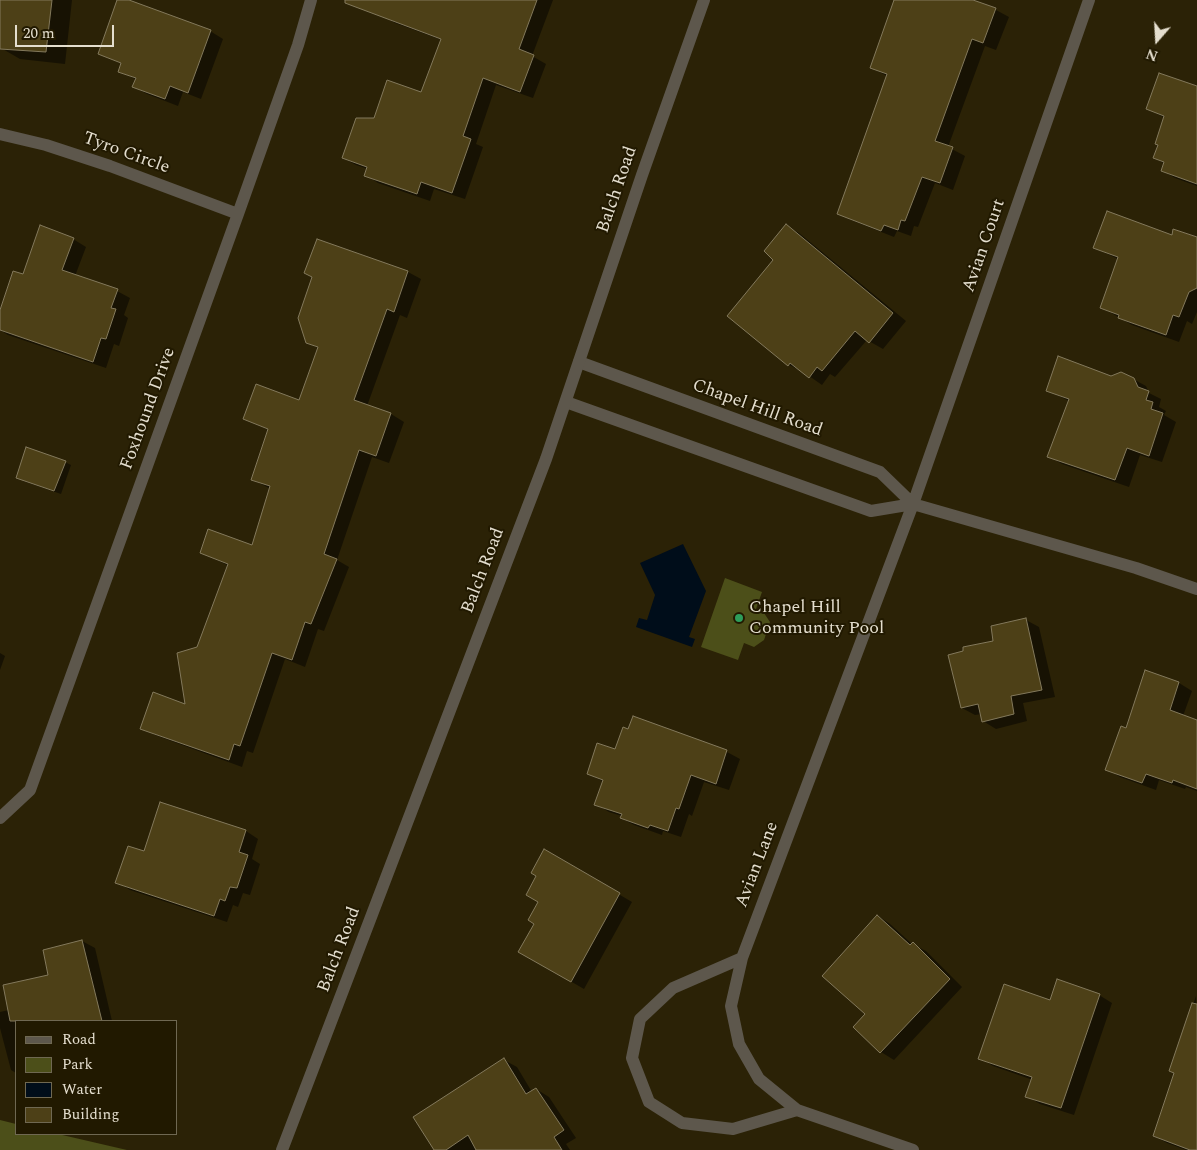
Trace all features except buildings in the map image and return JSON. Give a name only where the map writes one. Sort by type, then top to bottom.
[{"type":"street","name":"Foxhound Drive","points":[[0,818],[30,790],[238,214],[298,44],[311,0]]},
{"type":"street","name":"Balch Road","points":[[282,1150],[546,459],[642,175],[704,0]]},
{"type":"street","name":"Avian Court","points":[[913,504],[1089,0]]},
{"type":"street","name":"Tyro Circle","points":[[0,134],[46,144],[238,214]]},
{"type":"street","name":"Chapel Hill Road","points":[[579,362],[880,472],[913,504]]},
{"type":"street","name":"Chapel Hill Road","points":[[566,402],[871,511],[913,504],[1136,568],[1197,589]]},
{"type":"street","name":"Avian Lane","points":[[913,504],[742,958],[732,1006],[739,1044],[759,1079],[797,1110],[914,1150]]},
{"type":"street","points":[[742,958],[673,988],[640,1019],[632,1058],[649,1102],[682,1123],[733,1129],[797,1110]]},
{"type":"green space","name":"Chapel Hill Community Pool","points":[[725,578],[762,592],[756,609],[764,613],[770,622],[764,640],[754,647],[744,643],[738,660],[701,647]]},
{"type":"green space","points":[[0,1120],[15,1124],[15,1135],[62,1135],[127,1150],[0,1150]]},
{"type":"water","points":[[683,544],[706,591],[689,637],[695,639],[692,647],[636,627],[639,618],[647,620],[655,595],[640,563]]},
{"type":"place","name":"Chapel Hill Community Pool","points":[[739,618]]}]
